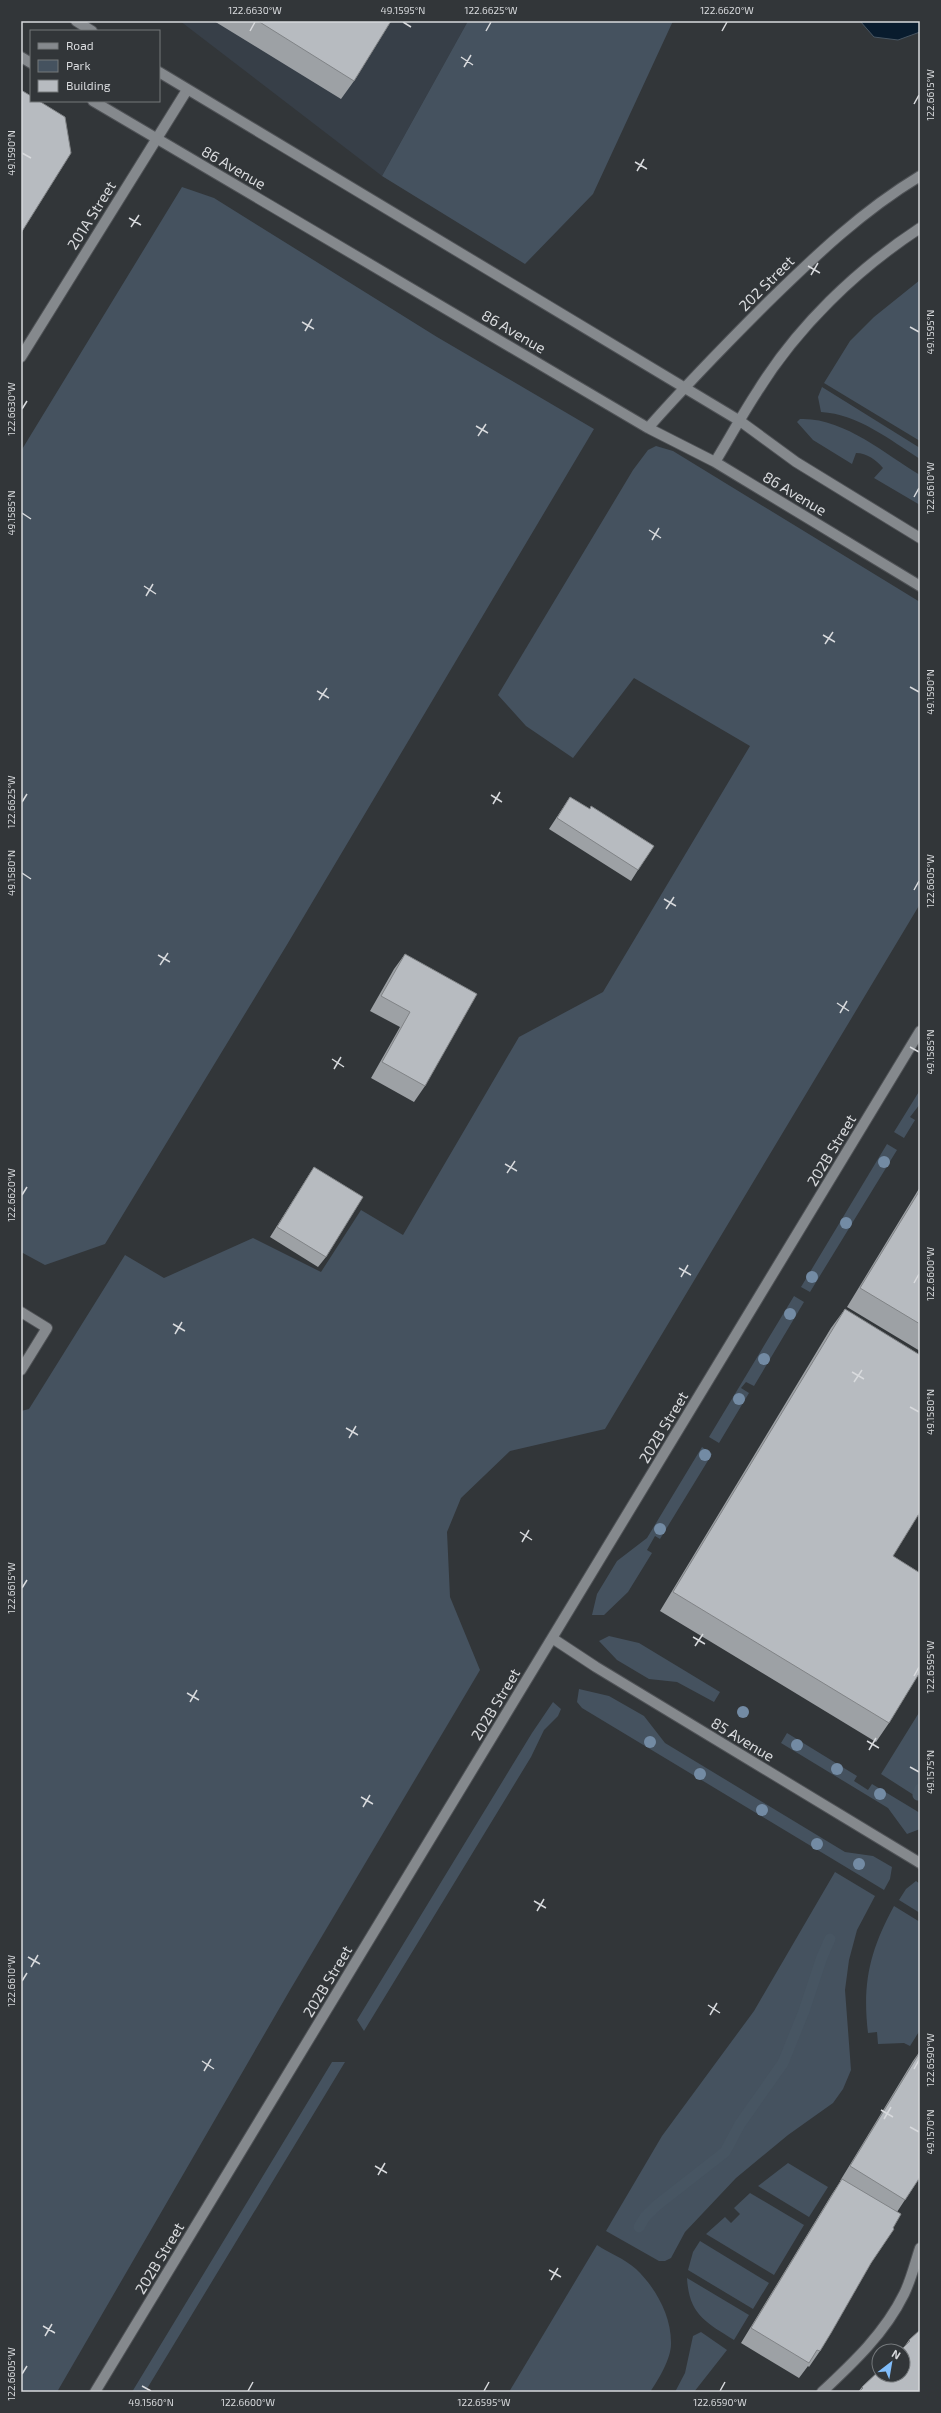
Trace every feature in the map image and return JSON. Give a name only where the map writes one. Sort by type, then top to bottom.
[{"type":"street","points":[[76,21],[90,30]]},
{"type":"street","points":[[21,57],[30,62]]},
{"type":"street","name":"86 Avenue","points":[[160,73],[740,421],[796,462],[920,538]]},
{"type":"street","name":"201A Street","points":[[21,357],[187,90]]},
{"type":"street","name":"86 Avenue","points":[[95,102],[648,428],[715,462],[920,586]]},
{"type":"street","name":"202 Street","points":[[648,428],[684,388],[824,246],[866,211],[920,176]]},
{"type":"street","points":[[715,462],[757,391],[780,359],[820,312],[853,278],[920,228]]},
{"type":"street","name":"202B Street","points":[[95,2392],[920,1031]]},
{"type":"street","points":[[21,1312],[46,1328],[21,1370]]},
{"type":"street","name":"85 Avenue","points":[[552,1638],[596,1667],[920,1863]]},
{"type":"street","points":[[822,2392],[855,2360],[893,2314],[905,2293],[920,2248]]},
{"type":"shaded area","points":[[180,21],[468,21],[382,176]]},
{"type":"shaded area","points":[[860,21],[920,21],[920,32],[898,40],[874,37]]},
{"type":"green space","points":[[468,21],[673,21],[593,194],[525,264],[382,176]]},
{"type":"green space","points":[[182,187],[214,198],[437,337],[594,429],[288,943],[105,1244],[45,1265],[21,1252],[21,451]]},
{"type":"green space","points":[[920,280],[920,441],[824,383],[850,341],[874,317]]},
{"type":"green space","points":[[822,387],[920,448],[920,459],[885,436],[861,423],[835,414],[821,412],[818,397]]},
{"type":"green space","points":[[800,419],[816,420],[848,430],[920,475],[920,505],[874,478],[883,468],[874,460],[864,454],[856,453],[852,464],[813,440],[797,422]]},
{"type":"green space","points":[[656,446],[673,451],[920,602],[920,904],[605,1429],[510,1451],[461,1498],[447,1532],[450,1597],[480,1670],[290,1990],[57,2392],[21,2392],[21,1411],[29,1409],[125,1255],[164,1278],[253,1238],[321,1272],[361,1210],[403,1235],[519,1037],[603,992],[750,746],[634,678],[573,758],[526,726],[498,695],[633,470],[648,450]]},
{"type":"green space","points":[[920,1090],[920,1104],[910,1117],[915,1120],[904,1138],[894,1132]]},
{"type":"green space","points":[[887,1144],[897,1150],[810,1292],[801,1287]]},
{"type":"green space","points":[[794,1296],[804,1302],[754,1386],[746,1382],[741,1388],[749,1393],[719,1443],[709,1437]]},
{"type":"green space","points":[[702,1447],[712,1454],[660,1539],[655,1536],[647,1550],[652,1553],[628,1592],[604,1615],[592,1615],[597,1594],[617,1561],[647,1538]]},
{"type":"green space","points":[[609,1636],[639,1643],[720,1692],[714,1702],[677,1682],[649,1679],[617,1660],[599,1641]]},
{"type":"green space","points":[[579,1689],[609,1696],[644,1716],[665,1743],[845,1852],[873,1856],[892,1867],[890,1879],[884,1890],[582,1708],[577,1702]]},
{"type":"green space","points":[[553,1702],[561,1709],[558,1716],[544,1730],[531,1757],[364,2031],[357,2020],[532,1733]]},
{"type":"green space","points":[[920,1711],[920,1799],[881,1774]]},
{"type":"green space","points":[[787,1733],[857,1776],[854,1781],[868,1790],[872,1784],[920,1813],[920,1829],[907,1834],[888,1808],[781,1743]]},
{"type":"green space","points":[[835,1872],[875,1896],[857,1930],[849,1960],[845,1990],[851,2070],[843,2089],[833,2103],[788,2135],[736,2178],[685,2232],[671,2258],[665,2261],[659,2261],[606,2231],[662,2136],[754,2011]]},
{"type":"green space","points":[[916,1881],[920,1884],[920,1913],[899,1900],[906,1889]]},
{"type":"green space","points":[[894,1906],[920,1922],[920,2030],[910,2046],[904,2043],[878,2044],[877,2032],[868,2033],[866,1998],[870,1967],[879,1937]]},
{"type":"green space","points":[[332,2062],[345,2062],[145,2392],[132,2392]]},
{"type":"green space","points":[[788,2163],[828,2187],[809,2217],[758,2186]]},
{"type":"green space","points":[[750,2193],[804,2225],[774,2275],[706,2234],[725,2217],[731,2223],[740,2214],[734,2208]]},
{"type":"green space","points":[[700,2241],[769,2283],[753,2309],[688,2270],[693,2252]]},
{"type":"green space","points":[[597,2245],[627,2262],[636,2269],[643,2276],[661,2302],[668,2322],[671,2348],[667,2361],[657,2381],[650,2392],[509,2392]]},
{"type":"green space","points":[[687,2278],[749,2315],[734,2340],[700,2316],[691,2300]]},
{"type":"green space","points":[[701,2332],[727,2350],[694,2392],[675,2392],[685,2373],[693,2336]]},
{"type":"building","points":[[258,21],[391,21],[354,81]]},
{"type":"building","points":[[21,90],[30,95],[30,102],[41,102],[65,117],[71,153],[21,233]]},
{"type":"building","points":[[570,797],[590,809],[591,806],[654,846],[638,870],[557,818]]},
{"type":"building","points":[[405,954],[477,994],[425,1086],[382,1062],[410,1012],[381,996]]},
{"type":"building","points":[[314,1167],[363,1197],[326,1257],[277,1227]]},
{"type":"building","points":[[920,1190],[920,1324],[860,1288]]},
{"type":"building","points":[[845,1309],[920,1355],[920,1512],[893,1556],[920,1573],[920,1672],[889,1723],[673,1592]]},
{"type":"building","points":[[920,2052],[920,2177],[905,2200],[850,2166]]},
{"type":"building","points":[[842,2179],[901,2214],[893,2228],[894,2229],[871,2263],[820,2351],[817,2350],[809,2363],[751,2328]]},
{"type":"building","points":[[920,2330],[920,2392],[859,2392],[871,2379],[871,2383],[911,2383],[911,2343],[908,2343],[910,2341],[909,2340]]},
{"type":"waterway","points":[[918,1795],[920,1789]]},
{"type":"waterway","points":[[639,2227],[645,2217],[656,2206],[725,2152],[740,2124],[783,2063],[804,2011],[822,1957],[830,1939]]}]
